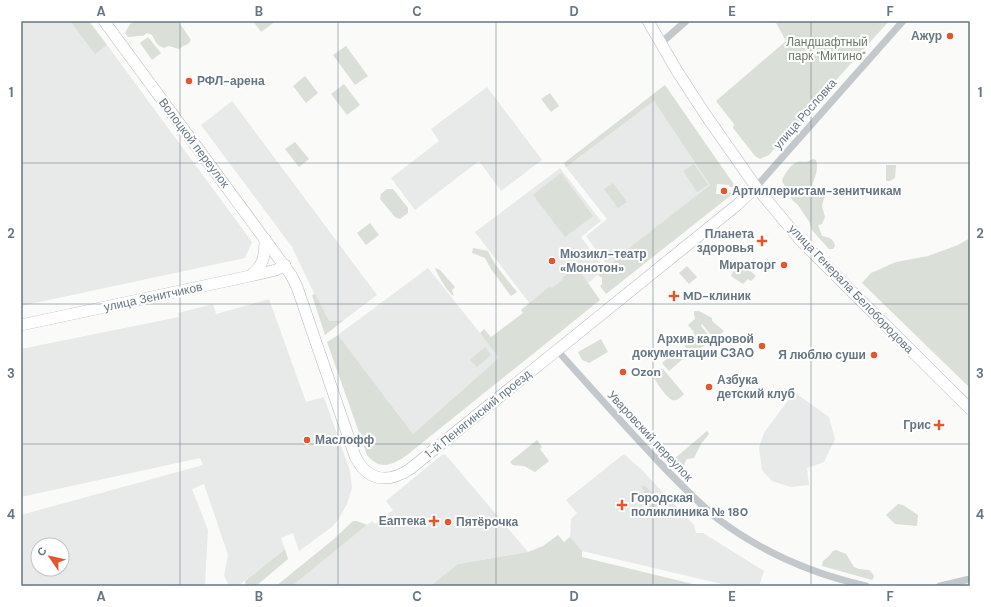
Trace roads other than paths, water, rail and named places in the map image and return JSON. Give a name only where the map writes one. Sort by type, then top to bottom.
[{"type":"street","name":"Волоцкой переулок","points":[[104,21],[285,265]]},
{"type":"street","name":"улица Генерала Белобородова","points":[[648,21],[693,96],[756,187],[819,261],[970,409]]},
{"type":"street","points":[[661,43],[686,21]]},
{"type":"street","name":"улица Рословка","points":[[756,187],[903,21]]},
{"type":"street","name":"1-й Пенягинский проезд","points":[[285,265],[297,287],[355,456],[363,470],[374,477],[396,477],[410,469],[746,198],[756,187]]},
{"type":"street","points":[[250,276],[260,267],[263,260],[265,239]]},
{"type":"street","name":"улица Зенитчиков","points":[[21,325],[250,276],[276,270],[285,265]]},
{"type":"street","name":"Уваровский переулок","points":[[557,350],[633,435],[684,488],[719,519],[754,543],[780,557],[828,575],[866,586]]},
{"type":"street","points":[[940,586],[970,579]]},
{"type":"place","name":"Ажур","points":[[950,36]]},
{"type":"place","name":"РФЛ-арена","points":[[189,81]]},
{"type":"place","name":"Артиллеристам-зенитчикам","points":[[724,191]]},
{"type":"place","name":"Планета здоровья","points":[[762,241]]},
{"type":"place","name":"Мюзикл-театр «Монотон»","points":[[552,261]]},
{"type":"place","name":"Мираторг","points":[[784,265]]},
{"type":"place","name":"MD-клиник","points":[[674,296]]},
{"type":"place","name":"Архив кадровой документации СЗАО","points":[[762,346]]},
{"type":"place","name":"Я люблю суши","points":[[874,355]]},
{"type":"place","name":"Ozon","points":[[623,372]]},
{"type":"place","name":"Азбука детский клуб","points":[[709,387]]},
{"type":"place","name":"Грис","points":[[939,425]]},
{"type":"place","name":"Маслофф","points":[[307,440]]},
{"type":"place","name":"Городская поликлиника № 180","points":[[622,505]]},
{"type":"place","name":"Еаптека","points":[[434,521]]},
{"type":"place","name":"Пятёрочка","points":[[448,522]]},
{"type":"park label","name":"Ландшафтный парк \"Митино\"","points":[[827,49]]}]
